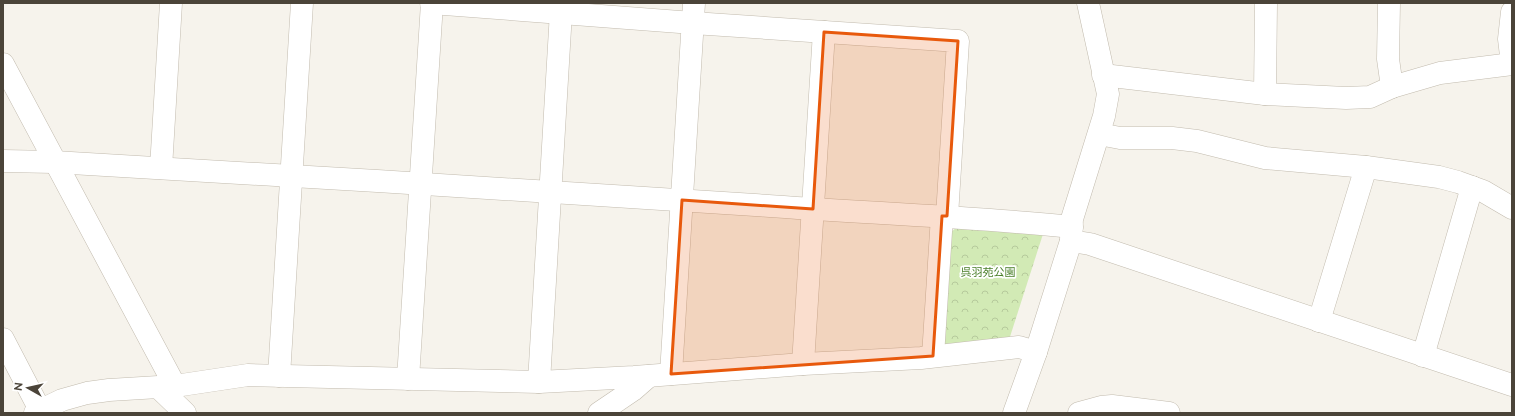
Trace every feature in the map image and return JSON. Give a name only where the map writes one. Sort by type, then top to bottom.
[{"type":"street","points":[[162,168],[171,3]]},
{"type":"street","points":[[279,376],[302,3]]},
{"type":"street","points":[[408,379],[432,3],[561,12],[693,13],[824,32],[958,41],[933,356]]},
{"type":"street","points":[[1014,413],[1036,352],[1071,234],[1072,219],[1099,134],[1108,94],[1088,3]]},
{"type":"street","points":[[1265,94],[1266,3]]},
{"type":"street","points":[[1389,3],[1388,59],[1392,87]]},
{"type":"street","points":[[539,382],[561,12]]},
{"type":"street","points":[[1103,75],[1265,94],[1346,98],[1370,97],[1392,87],[1440,73],[1470,68],[1512,64],[1509,39],[1512,12]]},
{"type":"street","points":[[671,374],[693,13]]},
{"type":"street","points":[[803,364],[824,32]]},
{"type":"street","points":[[3,64],[167,387],[185,413]]},
{"type":"street","points":[[1099,134],[1120,138],[1172,138],[1197,141],[1265,158],[1366,167],[1438,178],[1458,182],[1483,191],[1512,208]]},
{"type":"street","points":[[3,161],[54,162],[420,183],[550,193],[944,216],[1071,234],[1090,244],[1512,386]]},
{"type":"street","points":[[1318,321],[1366,167]]},
{"type":"street","points":[[1423,356],[1472,187]]},
{"type":"street","points":[[3,339],[38,411],[62,400],[87,393],[109,390],[167,387],[248,376],[539,382],[649,376],[933,356],[1019,347],[1036,352]]},
{"type":"street","points":[[599,413],[633,390],[649,376]]},
{"type":"street","points":[[1079,413],[1101,406],[1169,413]]},
{"type":"highlighted area","points":[[824,32],[958,41],[947,216],[942,216],[933,356],[671,374],[682,200],[813,209]]},
{"type":"green space","name":"呉羽苑公園","points":[[957,227],[1043,234],[1008,343],[942,345],[949,234]]}]
